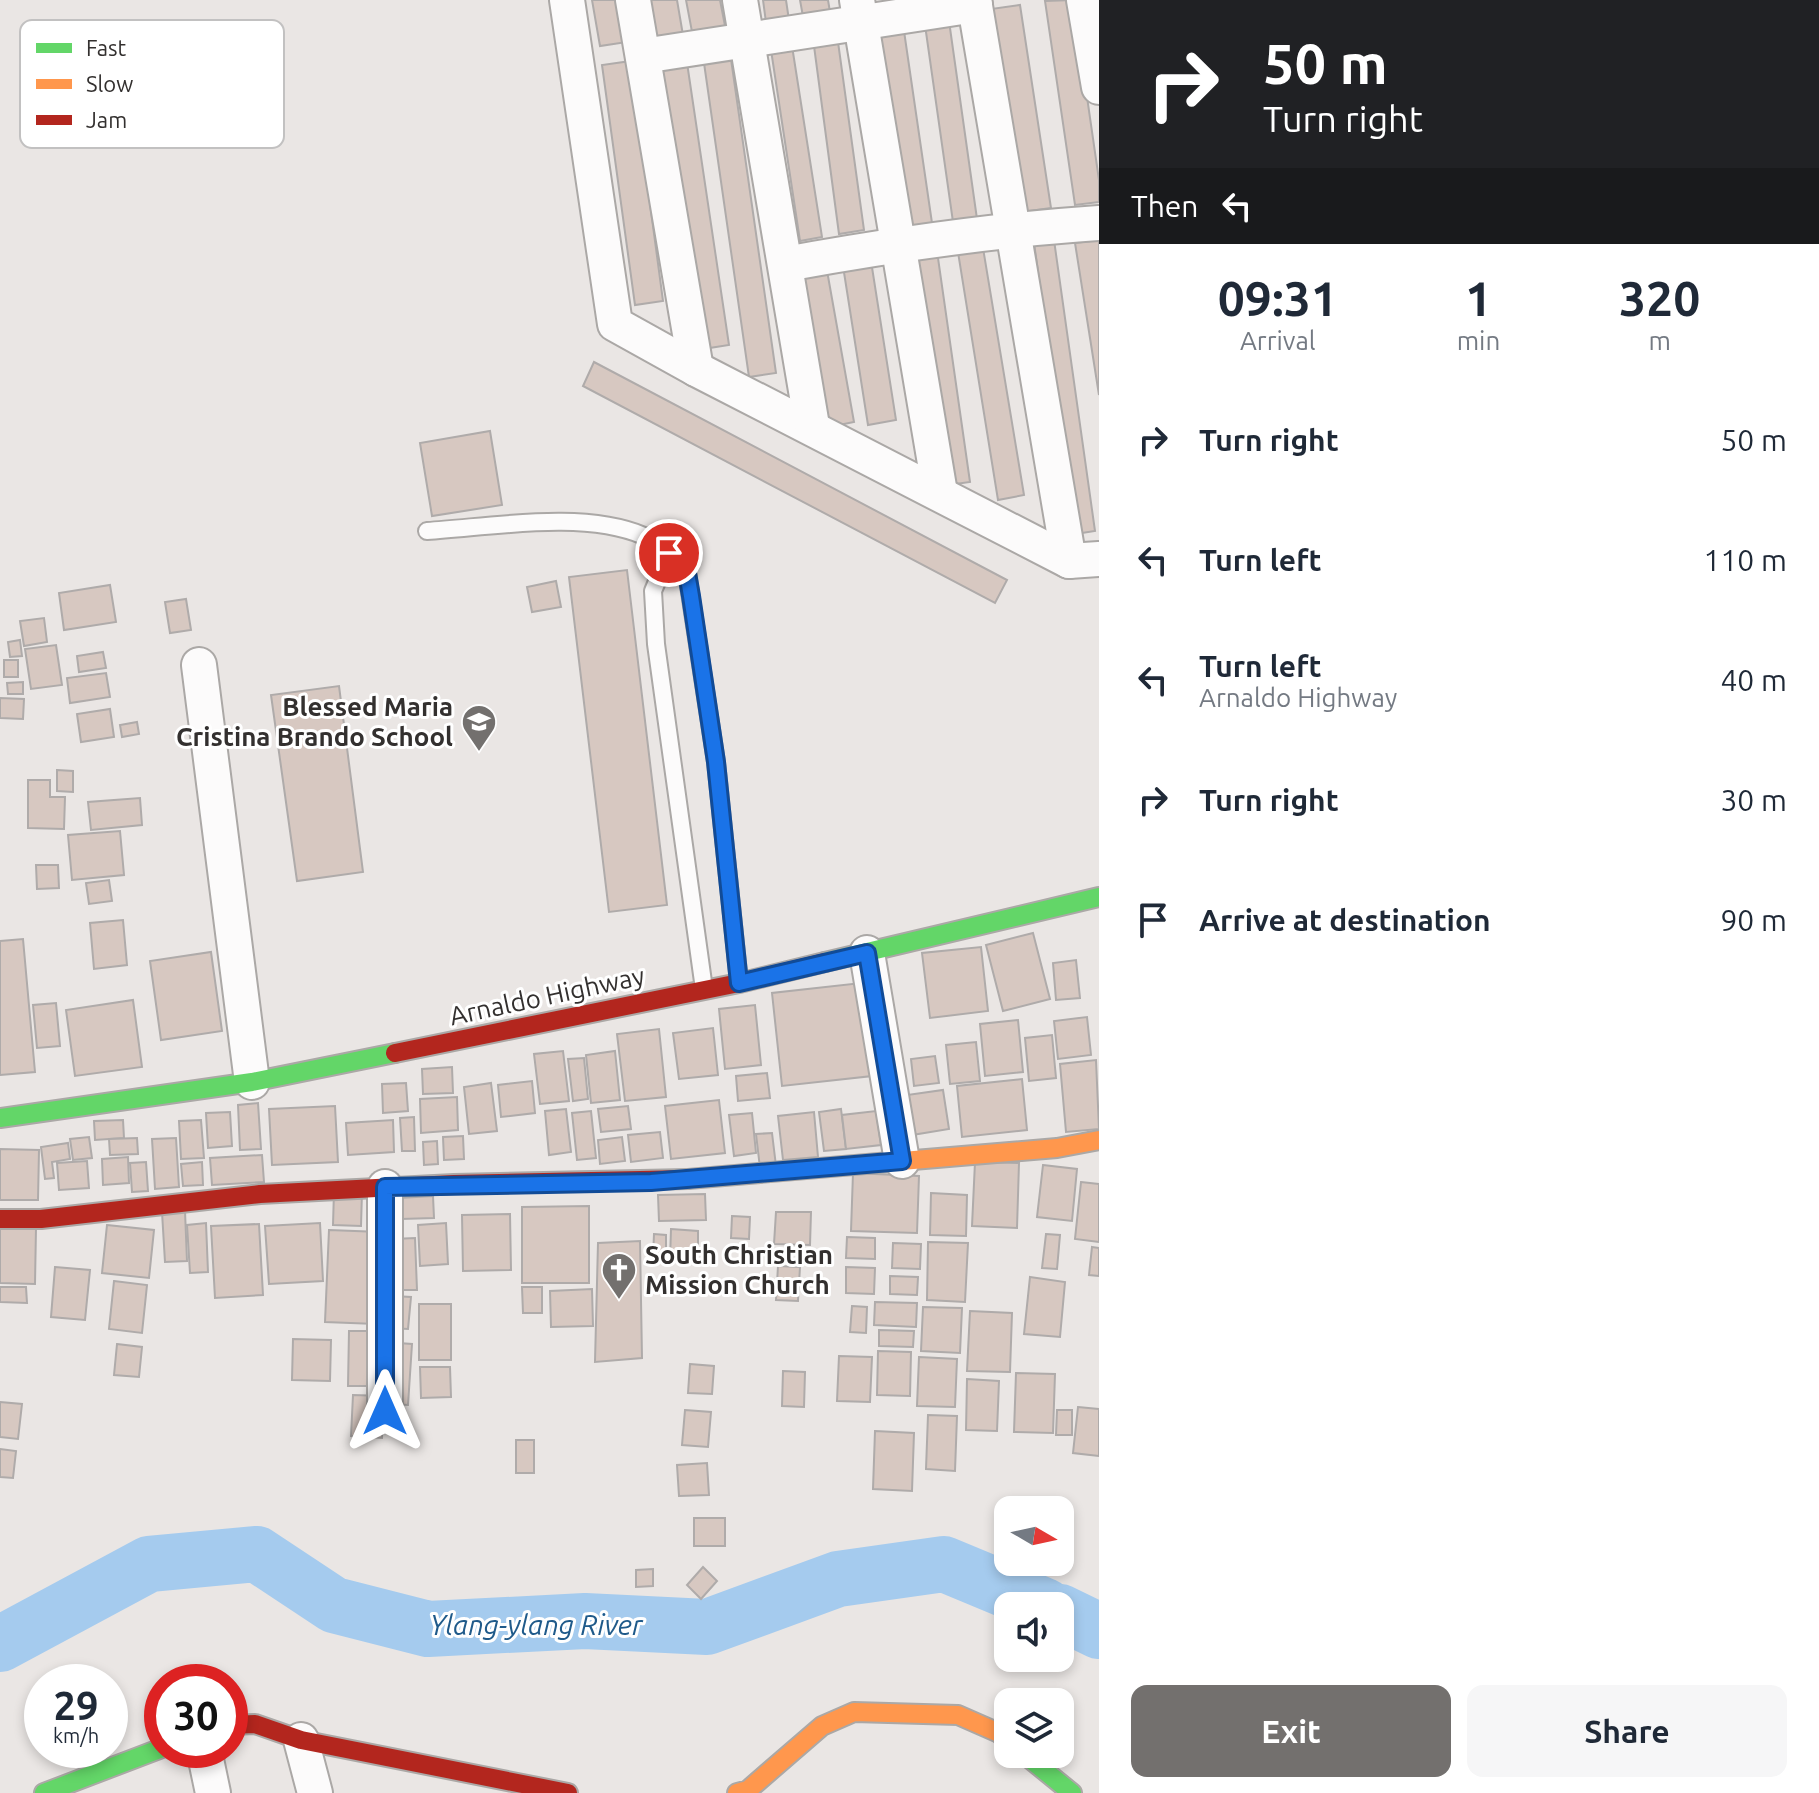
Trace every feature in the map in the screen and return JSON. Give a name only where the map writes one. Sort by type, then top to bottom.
[{"type":"street","points":[[567,0],[615,324],[696,369],[940,493],[1084,560]]},
{"type":"street","points":[[633,0],[696,369]]},
{"type":"street","points":[[740,0],[812,426]]},
{"type":"street","points":[[1084,0],[1099,87]]},
{"type":"street","points":[[643,56],[748,39],[859,12],[975,2],[1013,228],[1084,560]]},
{"type":"street","points":[[859,12],[940,493]]},
{"type":"street","points":[[786,264],[1013,228],[1099,223]]},
{"type":"street","points":[[199,665],[252,1082]]},
{"type":"street","name":"Arnaldo Highway","points":[[0,1118],[252,1082],[739,983],[1099,897]]},
{"type":"street","points":[[867,953],[902,1161]]},
{"type":"street","points":[[0,1219],[41,1219],[244,1196],[385,1187],[651,1182],[1097,1143]]},
{"type":"street","points":[[385,1187],[385,1411]]},
{"type":"street","points":[[737,1793],[748,1790],[822,1726],[854,1712],[958,1715],[994,1731]]},
{"type":"street","points":[[248,1724],[301,1740],[536,1790]]},
{"type":"street","points":[[301,1740],[315,1793]]},
{"type":"street","points":[[44,1793],[103,1782],[144,1758]]},
{"type":"street","points":[[208,1768],[213,1793]]},
{"type":"street","points":[[1041,1768],[1072,1793]]},
{"type":"lane","points":[[427,531],[593,521],[646,537],[669,553],[687,573],[716,762],[739,983]]},
{"type":"lane","points":[[669,553],[653,591],[656,644],[704,990]]},
{"type":"building","points":[[592,0],[619,0],[627,42],[600,46]]},
{"type":"building","points":[[650,0],[677,0],[684,41],[657,45]]},
{"type":"building","points":[[686,0],[720,0],[726,31],[693,37]]},
{"type":"building","points":[[763,0],[786,0],[790,27],[767,30]]},
{"type":"building","points":[[800,0],[828,0],[831,18],[804,22]]},
{"type":"building","points":[[1073,0],[1099,180],[1099,202],[1075,205],[1045,1]]},
{"type":"building","points":[[1020,5],[1051,208],[1022,212],[991,9]]},
{"type":"building","points":[[949,21],[977,219],[953,222],[925,25]]},
{"type":"building","points":[[904,31],[932,223],[904,227],[877,35]]},
{"type":"building","points":[[838,42],[864,230],[839,234],[814,46]]},
{"type":"building","points":[[792,46],[822,237],[800,241],[771,50]]},
{"type":"building","points":[[730,52],[776,373],[749,377],[703,56]]},
{"type":"building","points":[[686,56],[729,345],[703,349],[660,60]]},
{"type":"building","points":[[631,61],[663,301],[635,305],[602,65]]},
{"type":"building","points":[[1054,240],[1095,531],[1075,534],[1034,243]]},
{"type":"building","points":[[1099,240],[1099,395],[1075,243]]},
{"type":"building","points":[[982,242],[1024,495],[998,500],[957,246]]},
{"type":"building","points":[[937,251],[970,482],[948,485],[915,254]]},
{"type":"building","points":[[871,261],[896,420],[868,425],[843,266]]},
{"type":"building","points":[[826,265],[854,422],[829,427],[802,270]]},
{"type":"building","points":[[594,362],[1007,580],[995,603],[583,386]]},
{"type":"building","points":[[490,431],[502,505],[432,516],[420,443]]},
{"type":"building","points":[[627,570],[667,905],[609,912],[569,577]]},
{"type":"building","points":[[556,581],[561,607],[532,612],[527,587]]},
{"type":"building","points":[[110,585],[116,622],[64,630],[59,593]]},
{"type":"building","points":[[186,599],[191,630],[170,633],[165,602]]},
{"type":"building","points":[[44,618],[47,642],[24,646],[20,621]]},
{"type":"building","points":[[20,640],[22,656],[10,657],[8,642]]},
{"type":"building","points":[[56,645],[62,685],[31,689],[25,649]]},
{"type":"building","points":[[103,652],[106,668],[79,672],[77,656]]},
{"type":"building","points":[[4,660],[18,660],[18,677],[4,677]]},
{"type":"building","points":[[106,673],[110,697],[70,703],[67,678]]},
{"type":"building","points":[[23,682],[23,694],[8,694],[7,683]]},
{"type":"building","points":[[339,686],[363,872],[297,881],[271,695]]},
{"type":"building","points":[[0,698],[24,699],[23,719],[0,718]]},
{"type":"building","points":[[110,709],[114,737],[81,742],[77,714]]},
{"type":"building","points":[[137,722],[139,734],[122,737],[120,725]]},
{"type":"building","points":[[57,770],[73,771],[73,792],[57,791]]},
{"type":"building","points":[[28,780],[50,780],[50,797],[65,797],[64,829],[28,828]]},
{"type":"building","points":[[140,798],[142,825],[91,830],[88,802]]},
{"type":"building","points":[[120,831],[124,875],[72,880],[68,835]]},
{"type":"building","points":[[36,865],[58,865],[59,888],[37,889]]},
{"type":"building","points":[[109,880],[112,901],[89,904],[86,883]]},
{"type":"building","points":[[123,920],[127,965],[94,969],[90,923]]},
{"type":"building","points":[[1033,933],[1050,999],[1003,1011],[986,945]]},
{"type":"building","points":[[23,939],[35,1072],[0,1075],[0,941]]},
{"type":"building","points":[[981,947],[988,1011],[930,1018],[922,953]]},
{"type":"building","points":[[211,952],[222,1031],[161,1040],[150,961]]},
{"type":"building","points":[[1076,960],[1080,998],[1056,1000],[1053,963]]},
{"type":"building","points":[[861,983],[872,1076],[782,1086],[772,993]]},
{"type":"building","points":[[133,1000],[142,1067],[75,1076],[66,1010]]},
{"type":"building","points":[[56,1003],[60,1046],[37,1048],[33,1005]]},
{"type":"building","points":[[755,1005],[761,1065],[725,1069],[719,1009]]},
{"type":"building","points":[[1087,1017],[1091,1055],[1058,1059],[1054,1021]]},
{"type":"building","points":[[1018,1020],[1023,1072],[985,1076],[980,1024]]},
{"type":"building","points":[[713,1028],[718,1075],[679,1079],[673,1033]]},
{"type":"building","points":[[659,1029],[666,1097],[625,1101],[617,1034]]},
{"type":"building","points":[[1052,1035],[1056,1078],[1029,1081],[1025,1038]]},
{"type":"building","points":[[976,1042],[980,1081],[950,1084],[946,1045]]},
{"type":"building","points":[[563,1051],[569,1101],[540,1104],[534,1054]]},
{"type":"building","points":[[615,1051],[620,1100],[591,1103],[586,1055]]},
{"type":"building","points":[[935,1056],[939,1083],[914,1086],[911,1059]]},
{"type":"building","points":[[584,1058],[588,1099],[573,1101],[568,1059]]},
{"type":"building","points":[[1096,1060],[1099,1129],[1066,1132],[1060,1064]]},
{"type":"building","points":[[452,1067],[453,1093],[423,1094],[422,1069]]},
{"type":"building","points":[[767,1073],[770,1098],[738,1101],[736,1076]]},
{"type":"building","points":[[1022,1079],[1027,1130],[962,1137],[957,1086]]},
{"type":"building","points":[[532,1081],[535,1113],[501,1117],[498,1085]]},
{"type":"building","points":[[406,1083],[408,1111],[383,1113],[382,1084]]},
{"type":"building","points":[[491,1083],[497,1131],[469,1134],[464,1087]]},
{"type":"building","points":[[943,1090],[949,1129],[906,1136],[900,1096]]},
{"type":"building","points":[[457,1097],[458,1130],[421,1133],[420,1099]]},
{"type":"building","points":[[719,1100],[725,1153],[671,1159],[665,1106]]},
{"type":"building","points":[[258,1103],[261,1149],[240,1150],[238,1105]]},
{"type":"building","points":[[335,1106],[338,1162],[272,1165],[269,1109]]},
{"type":"building","points":[[628,1106],[631,1129],[601,1132],[598,1109]]},
{"type":"building","points":[[566,1109],[571,1152],[549,1155],[545,1111]]},
{"type":"building","points":[[841,1109],[846,1149],[824,1151],[819,1112]]},
{"type":"building","points":[[591,1111],[596,1158],[577,1160],[572,1113]]},
{"type":"building","points":[[876,1111],[881,1145],[846,1149],[842,1115]]},
{"type":"building","points":[[230,1112],[232,1146],[208,1148],[206,1113]]},
{"type":"building","points":[[814,1112],[818,1157],[783,1160],[778,1116]]},
{"type":"building","points":[[752,1113],[756,1153],[734,1156],[729,1115]]},
{"type":"building","points":[[414,1117],[415,1151],[402,1151],[400,1118]]},
{"type":"building","points":[[123,1120],[124,1138],[95,1140],[94,1121]]},
{"type":"building","points":[[201,1120],[204,1158],[181,1159],[179,1121]]},
{"type":"building","points":[[393,1120],[394,1152],[348,1155],[346,1123]]},
{"type":"building","points":[[660,1132],[663,1158],[631,1162],[628,1135]]},
{"type":"building","points":[[772,1133],[776,1166],[760,1168],[756,1134]]},
{"type":"building","points":[[463,1136],[464,1159],[444,1160],[443,1137]]},
{"type":"building","points":[[89,1137],[92,1158],[73,1160],[70,1139]]},
{"type":"building","points":[[622,1137],[625,1161],[600,1164],[598,1140]]},
{"type":"building","points":[[137,1138],[138,1154],[110,1155],[109,1139]]},
{"type":"building","points":[[176,1138],[179,1187],[155,1189],[152,1139]]},
{"type":"building","points":[[437,1141],[438,1164],[424,1165],[423,1142]]},
{"type":"building","points":[[68,1143],[70,1159],[52,1162],[54,1178],[45,1179],[41,1147]]},
{"type":"building","points":[[0,1149],[39,1150],[38,1200],[0,1200]]},
{"type":"building","points":[[262,1155],[264,1182],[212,1185],[210,1158]]},
{"type":"building","points":[[128,1157],[129,1183],[103,1185],[102,1159]]},
{"type":"building","points":[[87,1161],[89,1188],[59,1190],[57,1163]]},
{"type":"building","points":[[146,1162],[148,1191],[132,1192],[130,1163]]},
{"type":"building","points":[[202,1162],[203,1185],[183,1186],[181,1164]]},
{"type":"building","points":[[975,1162],[1019,1163],[1017,1228],[972,1226]]},
{"type":"building","points":[[1043,1165],[1077,1169],[1072,1221],[1037,1217]]},
{"type":"building","points":[[853,1173],[919,1176],[917,1233],[851,1231]]},
{"type":"building","points":[[1081,1182],[1099,1184],[1099,1242],[1075,1239]]},
{"type":"building","points":[[334,1191],[362,1192],[361,1226],[333,1225]]},
{"type":"building","points":[[931,1193],[967,1195],[966,1236],[930,1235]]},
{"type":"building","points":[[705,1194],[706,1220],[659,1221],[658,1195]]},
{"type":"building","points":[[433,1196],[434,1218],[401,1219],[399,1198]]},
{"type":"building","points":[[589,1206],[589,1283],[522,1283],[522,1207]]},
{"type":"building","points":[[185,1211],[187,1261],[165,1262],[162,1212]]},
{"type":"building","points":[[776,1212],[811,1212],[810,1245],[774,1244]]},
{"type":"building","points":[[510,1214],[511,1270],[463,1271],[462,1215]]},
{"type":"building","points":[[732,1216],[750,1217],[749,1239],[731,1238]]},
{"type":"building","points":[[206,1223],[208,1272],[190,1273],[187,1225]]},
{"type":"building","points":[[320,1223],[323,1281],[269,1284],[265,1226]]},
{"type":"building","points":[[446,1223],[448,1264],[420,1266],[418,1225]]},
{"type":"building","points":[[259,1224],[263,1295],[215,1298],[211,1226]]},
{"type":"building","points":[[107,1225],[154,1230],[149,1278],[102,1273]]},
{"type":"building","points":[[0,1227],[36,1228],[35,1284],[0,1283]]},
{"type":"building","points":[[671,1229],[698,1231],[698,1261],[670,1260]]},
{"type":"building","points":[[329,1230],[380,1232],[376,1324],[325,1322]]},
{"type":"building","points":[[654,1234],[666,1235],[666,1258],[653,1257]]},
{"type":"building","points":[[1046,1234],[1060,1235],[1057,1269],[1042,1268]]},
{"type":"building","points":[[847,1237],[875,1238],[875,1259],[846,1258]]},
{"type":"building","points":[[415,1238],[417,1290],[395,1290],[393,1239]]},
{"type":"building","name":"South Christian Mission Church","points":[[640,1241],[642,1358],[595,1362],[598,1243]]},
{"type":"building","points":[[928,1242],[968,1243],[965,1302],[927,1300]]},
{"type":"building","points":[[893,1243],[921,1244],[920,1269],[892,1268]]},
{"type":"building","points":[[1092,1247],[1099,1248],[1099,1276],[1089,1275]]},
{"type":"building","points":[[778,1266],[800,1267],[798,1301],[776,1300]]},
{"type":"building","points":[[55,1267],[90,1270],[85,1320],[51,1317]]},
{"type":"building","points":[[846,1267],[875,1268],[874,1294],[846,1293]]},
{"type":"building","points":[[890,1276],[918,1277],[917,1295],[890,1294]]},
{"type":"building","points":[[1030,1277],[1065,1282],[1060,1337],[1024,1334]]},
{"type":"building","points":[[114,1281],[147,1285],[142,1333],[109,1329]]},
{"type":"building","points":[[0,1287],[26,1287],[27,1303],[0,1302]]},
{"type":"building","points":[[522,1287],[542,1287],[542,1313],[523,1313]]},
{"type":"building","points":[[592,1289],[593,1326],[551,1327],[550,1291]]},
{"type":"building","points":[[393,1296],[411,1297],[408,1329],[390,1328]]},
{"type":"building","points":[[875,1302],[917,1303],[916,1327],[874,1325]]},
{"type":"building","points":[[419,1304],[451,1304],[451,1360],[419,1360]]},
{"type":"building","points":[[852,1306],[867,1307],[866,1333],[850,1332]]},
{"type":"building","points":[[923,1307],[962,1308],[960,1353],[921,1351]]},
{"type":"building","points":[[970,1311],[1012,1313],[1010,1372],[967,1371]]},
{"type":"building","points":[[879,1330],[914,1331],[913,1347],[879,1346]]},
{"type":"building","points":[[349,1331],[383,1331],[382,1386],[348,1386]]},
{"type":"building","points":[[293,1339],[331,1340],[330,1381],[292,1380]]},
{"type":"building","points":[[398,1343],[412,1344],[408,1405],[394,1404]]},
{"type":"building","points":[[117,1344],[142,1347],[139,1377],[114,1375]]},
{"type":"building","points":[[878,1351],[911,1352],[910,1396],[877,1395]]},
{"type":"building","points":[[839,1356],[872,1357],[870,1402],[837,1401]]},
{"type":"building","points":[[919,1357],[957,1359],[955,1407],[917,1406]]},
{"type":"building","points":[[690,1364],[714,1366],[712,1394],[688,1393]]},
{"type":"building","points":[[420,1367],[450,1367],[451,1397],[421,1398]]},
{"type":"building","points":[[783,1371],[805,1372],[804,1407],[782,1406]]},
{"type":"building","points":[[1016,1373],[1055,1374],[1053,1433],[1014,1432]]},
{"type":"building","points":[[967,1379],[999,1381],[997,1431],[966,1430]]},
{"type":"building","points":[[353,1395],[384,1396],[382,1438],[351,1436]]},
{"type":"building","points":[[0,1402],[22,1404],[18,1439],[0,1437]]},
{"type":"building","points":[[1078,1407],[1099,1409],[1099,1456],[1073,1453]]},
{"type":"building","points":[[685,1410],[711,1412],[708,1447],[682,1445]]},
{"type":"building","points":[[1057,1410],[1072,1410],[1072,1435],[1056,1435]]},
{"type":"building","points":[[928,1415],[957,1416],[955,1471],[926,1469]]},
{"type":"building","points":[[875,1431],[914,1433],[912,1491],[873,1489]]},
{"type":"building","points":[[516,1440],[534,1440],[534,1473],[516,1473]]},
{"type":"building","points":[[0,1449],[16,1451],[13,1478],[0,1477]]},
{"type":"building","points":[[707,1463],[709,1495],[679,1496],[677,1465]]},
{"type":"building","points":[[694,1518],[725,1518],[725,1546],[694,1546]]},
{"type":"building","points":[[703,1567],[717,1581],[701,1599],[687,1585]]},
{"type":"building","points":[[653,1569],[653,1586],[636,1587],[636,1570]]},
{"type":"waterway","name":"Ylang-ylang River","points":[[0,1644],[149,1564],[257,1554],[334,1605],[428,1629],[585,1621],[707,1627],[838,1579],[944,1564],[1011,1592]]},
{"type":"waterway","name":"Ylang-ylang River","points":[[1074,1619],[1099,1631]]},
{"type":"traffic: fast","points":[[825,962],[1099,897]]},
{"type":"traffic: fast","points":[[0,1118],[252,1082],[395,1053]]},
{"type":"traffic: fast","points":[[44,1793],[144,1755]]},
{"type":"traffic: fast","points":[[1041,1768],[1072,1793]]},
{"type":"traffic: slow","points":[[688,1179],[1057,1148],[1099,1140]]},
{"type":"traffic: slow","points":[[737,1793],[748,1790],[822,1726],[854,1712],[958,1715],[994,1731]]},
{"type":"traffic: jam","points":[[395,1053],[739,983],[825,962]]},
{"type":"traffic: jam","points":[[0,1219],[41,1219],[260,1194],[454,1184],[688,1179]]},
{"type":"traffic: jam","points":[[248,1724],[301,1740],[568,1793]]},
{"type":"place","name":"Blessed Maria Cristina Brando School","points":[[479,753]]},
{"type":"place","name":"South Christian Mission Church","points":[[619,1301]]},
{"type":"route","points":[[385,1411],[385,1187],[651,1182],[902,1161],[867,953],[739,983],[716,762],[691,596],[687,573],[669,553]]}]
